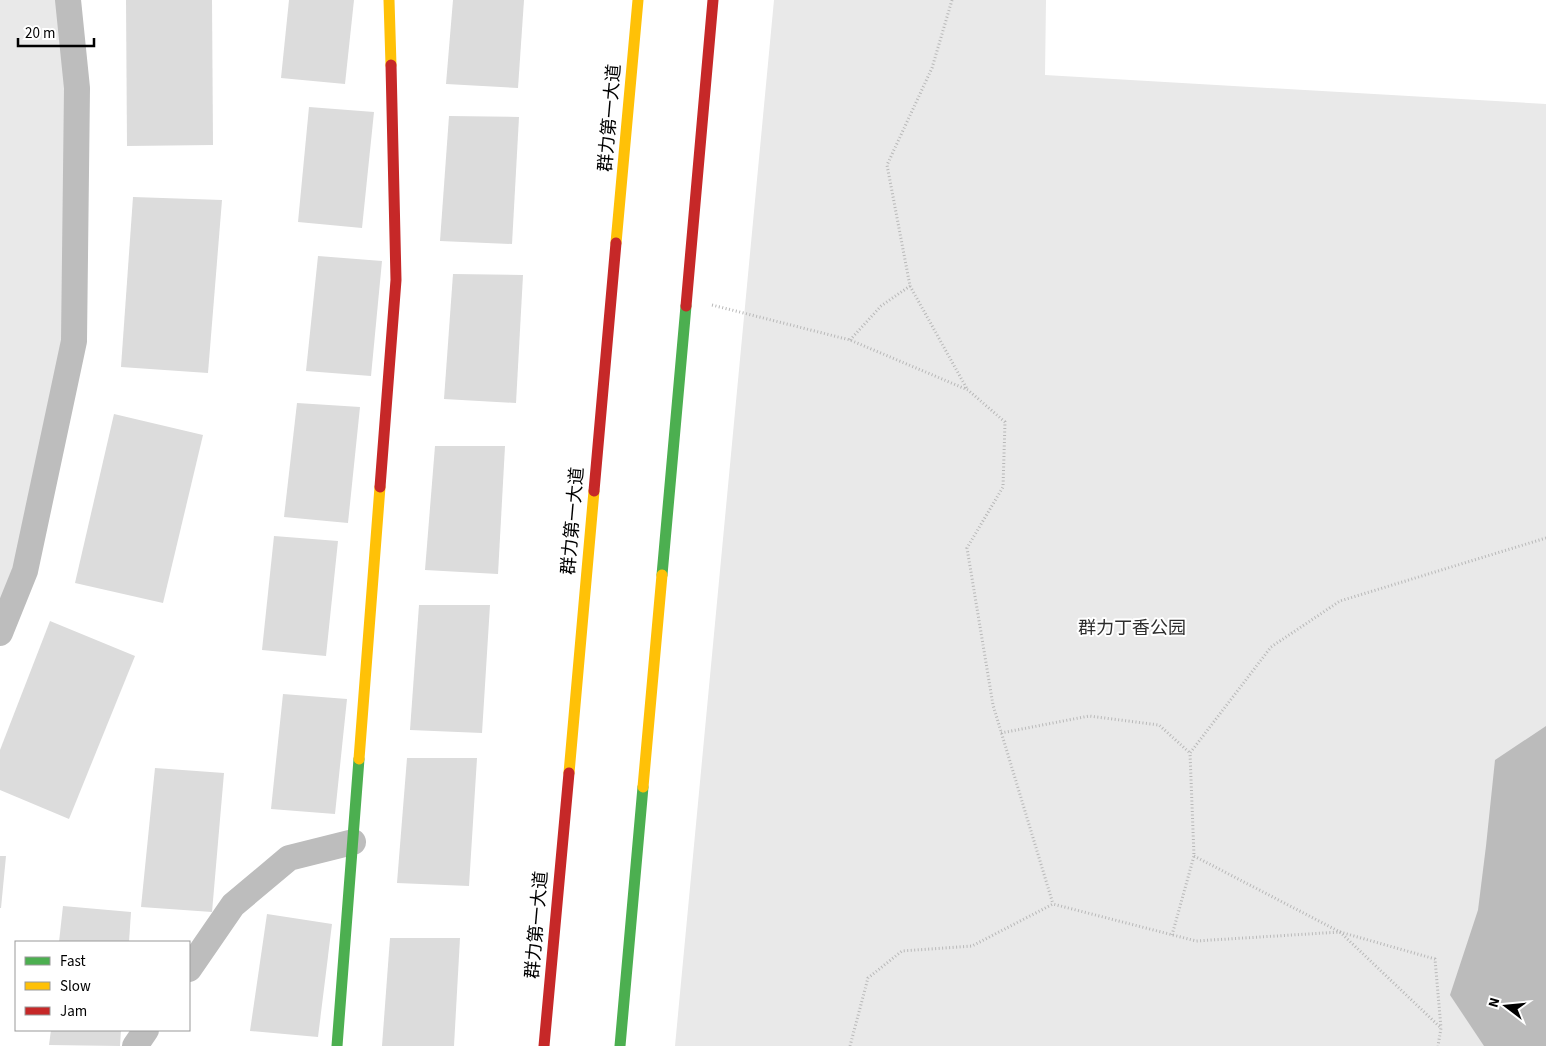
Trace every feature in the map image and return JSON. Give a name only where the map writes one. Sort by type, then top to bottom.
[{"type":"main road","points":[[337,1046],[396,280],[389,0]]},
{"type":"main road","name":"群力第一大道","points":[[544,1046],[638,0]]},
{"type":"main road","points":[[620,1046],[713,0]]},
{"type":"street","points":[[0,633],[25,571],[74,341],[77,88],[68,0]]},
{"type":"street","points":[[190,968],[233,905],[289,858],[353,842]]},
{"type":"street","points":[[135,1046],[145,1031]]},
{"type":"path","points":[[952,0],[932,68],[887,165],[910,286],[968,390]]},
{"type":"path","points":[[850,340],[881,306],[910,286]]},
{"type":"path","points":[[686,298],[850,340],[968,390],[1005,422],[1003,487],[967,548],[993,705],[1054,904]]},
{"type":"path","points":[[1172,935],[1194,856],[1190,753],[1271,646],[1340,601],[1546,538]]},
{"type":"path","points":[[1001,733],[1088,716],[1159,725],[1190,753]]},
{"type":"path","points":[[1194,856],[1340,932],[1435,959],[1441,1028],[1438,1046]]},
{"type":"path","points":[[850,1046],[868,978],[902,950],[972,946],[1054,904],[1196,941],[1340,932],[1441,1028]]},
{"type":"green space","points":[[0,0],[68,0],[74,341],[0,633]]},
{"type":"green space","name":"群力丁香公园","points":[[774,0],[1046,0],[1045,75],[1546,104],[1546,1046],[675,1046]]},
{"type":"shaded area","points":[[1546,726],[1546,1046],[1484,1046],[1450,995],[1478,910],[1495,760]]},
{"type":"building","points":[[126,0],[212,0],[213,145],[127,146]]},
{"type":"building","points":[[289,0],[354,0],[345,84],[281,78]]},
{"type":"building","points":[[453,0],[524,0],[518,88],[446,84]]},
{"type":"building","points":[[309,107],[374,112],[362,228],[298,222]]},
{"type":"building","points":[[449,116],[519,117],[512,244],[440,241]]},
{"type":"building","points":[[133,197],[222,200],[208,373],[121,367]]},
{"type":"building","points":[[318,256],[382,261],[371,376],[306,371]]},
{"type":"building","points":[[453,274],[523,275],[516,403],[444,399]]},
{"type":"building","points":[[297,403],[360,407],[348,523],[284,517]]},
{"type":"building","points":[[114,414],[203,435],[163,603],[75,583]]},
{"type":"building","points":[[435,446],[505,446],[498,574],[425,570]]},
{"type":"building","points":[[274,536],[338,541],[326,656],[262,650]]},
{"type":"building","points":[[419,605],[490,605],[482,733],[410,730]]},
{"type":"building","points":[[50,621],[135,656],[69,819],[0,790],[0,750]]},
{"type":"building","points":[[283,694],[347,699],[335,814],[271,809]]},
{"type":"building","points":[[407,758],[477,758],[469,886],[397,883]]},
{"type":"building","points":[[155,768],[224,773],[212,912],[141,907]]},
{"type":"building","points":[[0,856],[6,856],[1,908],[0,908]]},
{"type":"building","points":[[63,906],[131,912],[129,941],[59,941]]},
{"type":"building","points":[[267,914],[332,924],[318,1037],[250,1031]]},
{"type":"building","points":[[390,938],[460,938],[454,1046],[382,1046]]},
{"type":"building","points":[[51,1031],[121,1031],[120,1046],[49,1045]]},
{"type":"traffic: fast","points":[[662,575],[686,306]]},
{"type":"traffic: fast","points":[[337,1046],[359,759]]},
{"type":"traffic: fast","points":[[620,1046],[643,787]]},
{"type":"traffic: slow","points":[[389,0],[391,65]]},
{"type":"traffic: slow","points":[[616,243],[638,0]]},
{"type":"traffic: slow","points":[[359,759],[380,487]]},
{"type":"traffic: slow","points":[[569,773],[594,491]]},
{"type":"traffic: slow","points":[[643,787],[662,575]]},
{"type":"traffic: jam","points":[[686,306],[713,0]]},
{"type":"traffic: jam","points":[[380,487],[396,280],[391,65]]},
{"type":"traffic: jam","points":[[594,491],[616,243]]},
{"type":"traffic: jam","points":[[544,1046],[569,773]]}]
